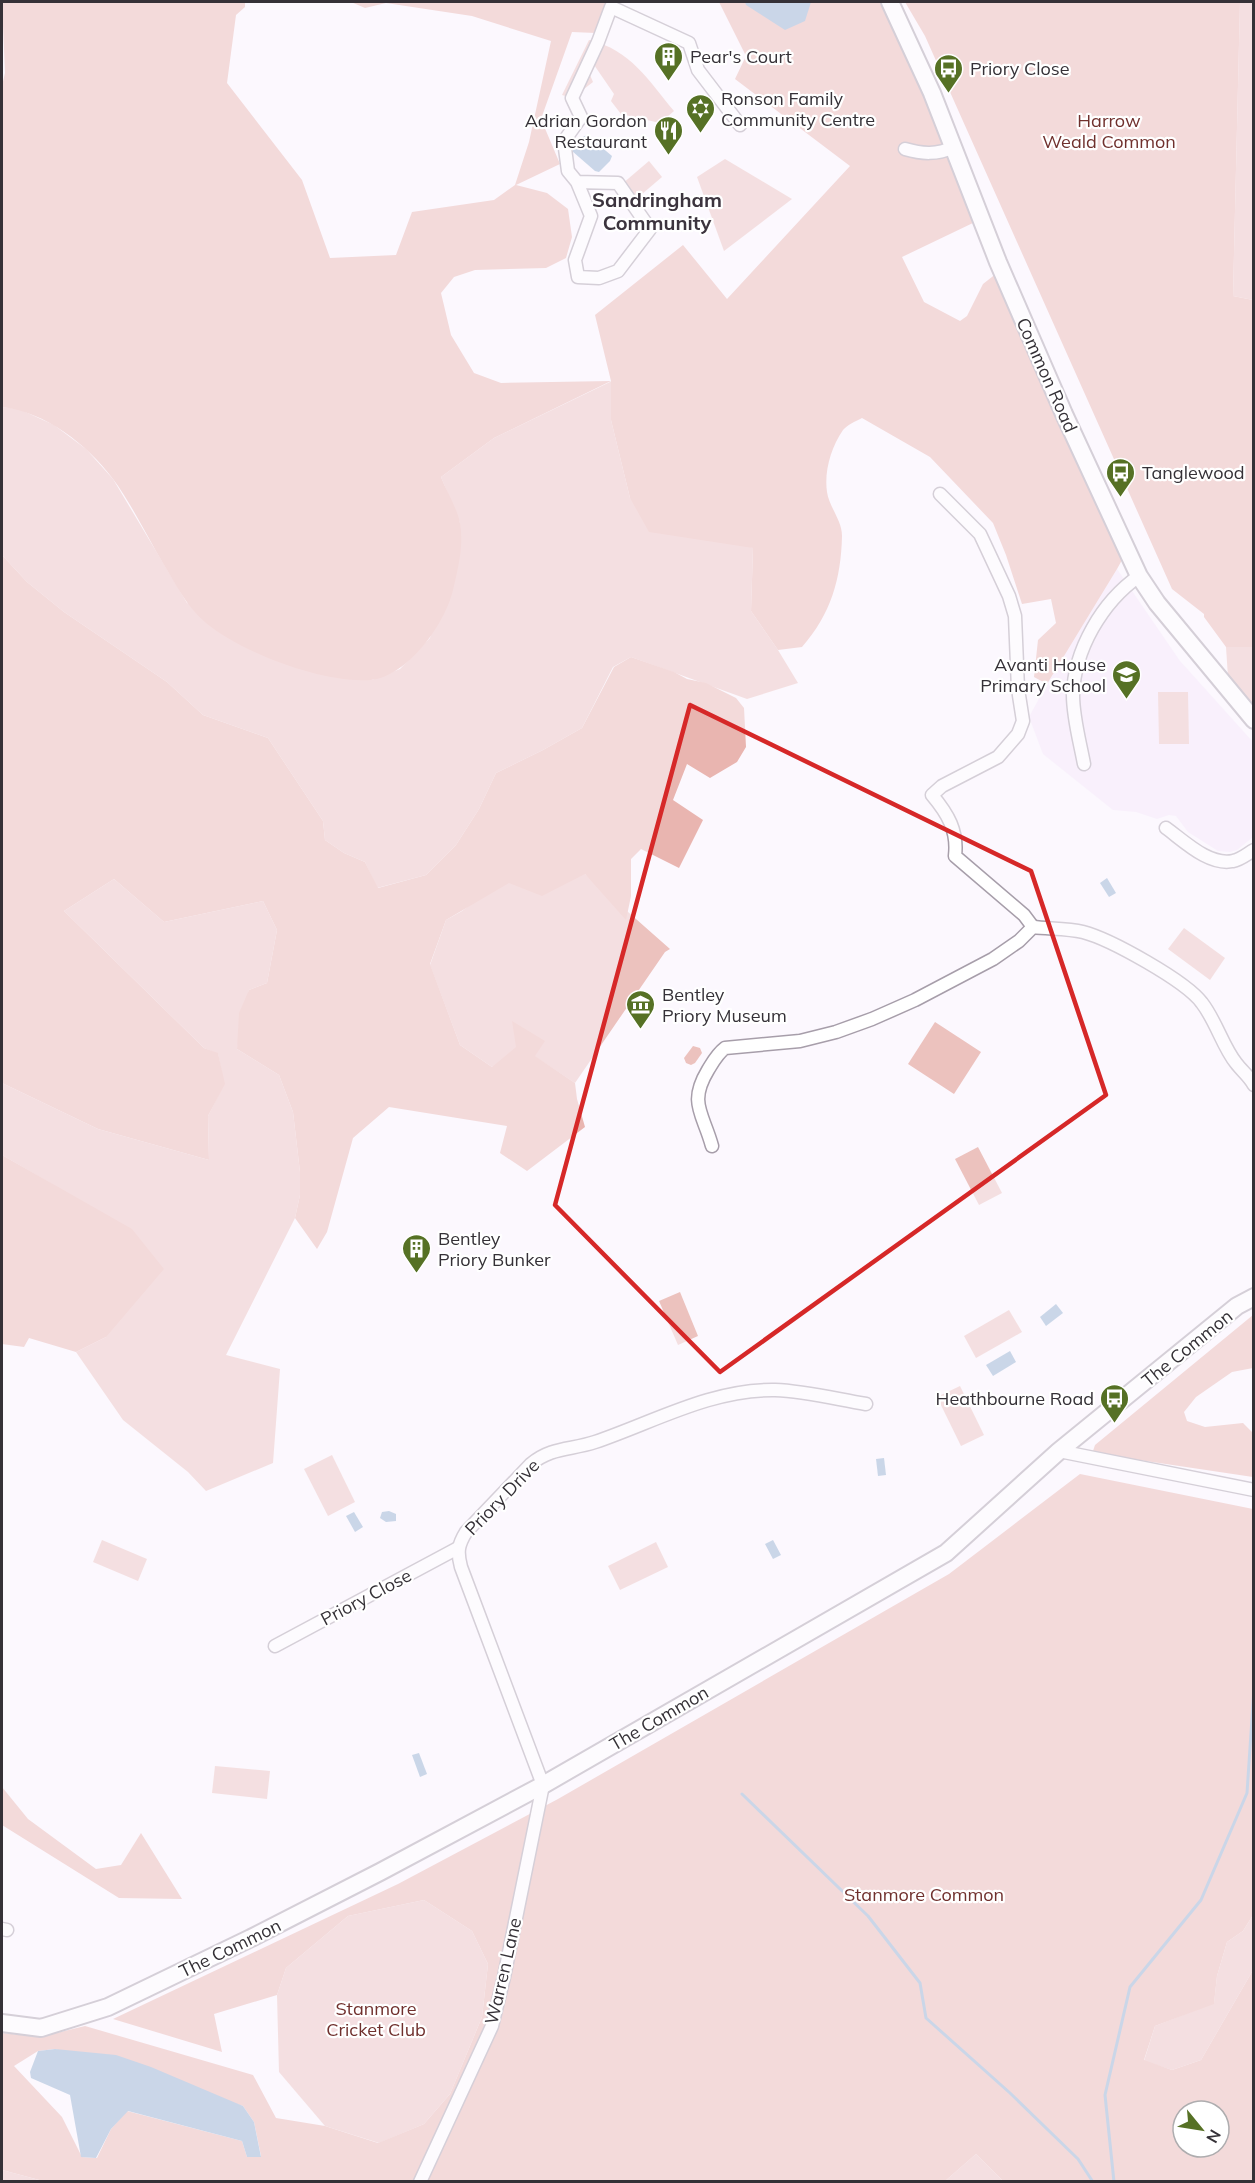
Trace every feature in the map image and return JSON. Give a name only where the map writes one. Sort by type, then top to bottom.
[{"type":"main road","name":"Common Road","points":[[890,2],[932,93],[998,262],[1064,414],[1139,576],[1157,603],[1254,720]]},
{"type":"main road","name":"The Common","points":[[2,2023],[40,2028],[108,2007],[330,1898],[543,1785],[946,1553],[1059,1451],[1237,1306],[1254,1297]]},
{"type":"street","points":[[578,183],[618,183],[650,229],[618,271],[599,278],[578,277],[575,260],[591,216],[578,183],[568,171],[564,141],[580,117],[572,98],[598,42],[611,7],[689,43],[698,70],[741,125]]},
{"type":"street","points":[[905,149],[932,153],[943,152],[954,147]]},
{"type":"street","points":[[940,494],[980,534],[1009,596],[1015,616],[1018,689],[1023,721],[1018,734],[998,757],[942,786],[932,795],[942,807],[953,828],[956,843],[955,856],[1024,915],[1033,927]]},
{"type":"street","points":[[1084,764],[1073,695],[1079,664],[1091,630],[1124,588],[1139,576]]},
{"type":"street","points":[[1166,828],[1206,856],[1223,862],[1234,861],[1254,850]]},
{"type":"street","points":[[712,1146],[697,1097],[702,1080],[725,1048],[800,1041],[836,1032],[872,1019],[915,1000],[993,959],[1019,941],[1033,927],[1076,930],[1099,937],[1145,961],[1187,990],[1202,1003],[1236,1063],[1254,1085]]},
{"type":"street","name":"Priory Drive","points":[[543,1785],[461,1567],[458,1548],[466,1532],[542,1455],[595,1442],[680,1408],[743,1392],[776,1390],[866,1404]]},
{"type":"street","points":[[1059,1451],[1254,1490]]},
{"type":"street","name":"Priory Close","points":[[275,1646],[458,1548]]},
{"type":"street","name":"Warren Lane","points":[[420,2181],[492,2026],[543,1785]]},
{"type":"highlighted area","points":[[690,705],[1031,871],[1106,1095],[720,1372],[555,1205]]},
{"type":"shaded area","name":"Avanti House Primary School","points":[[1117,569],[1180,661],[1253,742],[1253,837],[1237,850],[1218,851],[1188,832],[1176,816],[1169,815],[1157,819],[1136,812],[1113,810],[1043,754],[1029,717]]},
{"type":"green space","points":[[2,2],[245,2],[245,7],[236,15],[227,83],[302,180],[330,258],[396,255],[412,212],[494,200],[515,185],[529,142],[551,41],[472,16],[386,3],[365,8],[351,2],[614,2],[596,33],[572,32],[541,119],[560,164],[516,185],[547,193],[568,209],[572,237],[566,258],[546,268],[475,270],[454,277],[441,293],[451,335],[474,373],[501,383],[611,381],[494,438],[441,477],[460,523],[461,549],[457,573],[449,603],[442,618],[423,646],[398,669],[371,680],[330,677],[284,664],[221,634],[199,617],[188,603],[120,488],[103,466],[78,442],[49,423],[34,415],[2,407],[2,86],[5,73]]},
{"type":"green space","points":[[719,2],[885,2],[899,26],[975,222],[902,257],[924,302],[960,321],[967,316],[983,284],[997,273],[1042,382],[1122,560],[1047,684],[1034,677],[1038,640],[1056,623],[1051,599],[1022,604],[993,523],[930,457],[862,418],[843,430],[829,460],[827,492],[840,524],[842,536],[837,581],[827,609],[802,647],[778,650],[751,611],[753,548],[649,532],[630,498],[611,420],[611,381],[595,315],[683,245],[727,299],[850,166],[735,79],[746,56]]},
{"type":"green space","name":"Harrow Weald Common","points":[[905,2],[1240,2],[1233,296],[1253,300],[1253,647],[1226,647],[1204,614],[1172,589],[925,36]]},
{"type":"green space","points":[[1240,2],[1253,2],[1253,300],[1233,296]]},
{"type":"green space","points":[[589,40],[616,51],[638,68],[674,111],[660,123],[621,114],[611,101],[614,94],[590,59],[580,83],[590,75],[593,82],[584,89],[579,84],[572,98],[562,95]]},
{"type":"green space","points":[[725,159],[792,199],[724,251],[697,177]]},
{"type":"green space","points":[[649,161],[662,177],[635,200],[622,184]]},
{"type":"green space","points":[[612,381],[611,420],[630,498],[753,548],[751,611],[798,683],[747,699],[631,657],[613,667],[582,728],[496,773],[479,809],[456,845],[426,875],[377,888],[365,862],[344,853],[325,840],[323,821],[268,738],[203,715],[167,682],[64,612],[27,582],[2,555],[2,407],[19,409],[54,425],[86,449],[113,479],[187,603],[372,680],[400,669],[430,638],[460,523],[441,477],[494,438]]},
{"type":"green space","points":[[2,555],[27,582],[64,612],[167,682],[203,715],[268,738],[323,821],[325,840],[344,853],[365,862],[378,888],[426,875],[456,845],[479,809],[496,773],[582,728],[614,667],[631,657],[687,679],[706,683],[736,698],[744,708],[746,747],[737,762],[710,778],[687,764],[673,800],[703,820],[679,868],[641,849],[631,859],[631,896],[626,920],[585,874],[542,896],[509,883],[446,920],[430,964],[460,1045],[492,1067],[516,1047],[512,1021],[545,1041],[535,1056],[575,1083],[585,1127],[527,1171],[500,1153],[507,1126],[389,1107],[353,1138],[327,1232],[317,1249],[295,1218],[300,1195],[300,1172],[293,1112],[279,1075],[237,1049],[239,1013],[249,990],[267,983],[277,930],[263,901],[164,922],[114,879],[64,911],[204,1048],[218,1053],[225,1084],[208,1116],[209,1160],[98,1129],[2,1083]]},
{"type":"green space","points":[[1226,647],[1253,647],[1253,706],[1228,677]]},
{"type":"green space","points":[[1158,692],[1188,692],[1189,744],[1159,744]]},
{"type":"green space","points":[[585,874],[670,949],[665,952],[575,1083],[531,1054],[492,1067],[460,1045],[430,965],[446,920],[462,911],[507,877]]},
{"type":"green space","points":[[114,879],[164,922],[263,901],[277,930],[267,983],[249,990],[237,1049],[279,1075],[293,1112],[300,1172],[300,1195],[295,1218],[226,1355],[280,1369],[273,1463],[206,1491],[188,1472],[123,1420],[76,1352],[106,1337],[52,1184],[2,1155],[2,1083],[98,1129],[209,1160],[208,1116],[224,1084],[218,1054],[204,1048],[64,911]]},
{"type":"green space","points":[[1184,928],[1225,958],[1210,980],[1168,949]]},
{"type":"green space","points":[[935,1022],[981,1052],[954,1094],[908,1064]]},
{"type":"green space","points":[[693,1046],[700,1048],[702,1053],[691,1065],[686,1063],[684,1058]]},
{"type":"green space","points":[[978,1147],[1002,1193],[979,1205],[955,1159]]},
{"type":"green space","points":[[2,1155],[132,1229],[164,1269],[106,1337],[76,1352],[29,1338],[24,1347],[2,1344]]},
{"type":"green space","points":[[680,1292],[698,1336],[678,1345],[659,1301]]},
{"type":"green space","points":[[1009,1310],[1022,1332],[976,1358],[964,1336]]},
{"type":"green space","points":[[1253,1315],[1253,1368],[1232,1372],[1196,1397],[1184,1412],[1187,1421],[1205,1427],[1243,1423],[1253,1433],[1253,1477],[1099,1454],[1093,1451],[1095,1445]]},
{"type":"green space","points":[[960,1386],[984,1435],[961,1446],[937,1397]]},
{"type":"green space","points":[[332,1455],[355,1502],[328,1516],[304,1469]]},
{"type":"green space","name":"Stanmore Common","points":[[1080,1474],[1253,1509],[1253,1915],[1243,1931],[1227,1942],[1217,1976],[1214,2004],[1155,2026],[1144,2060],[1172,2070],[1201,2060],[1253,1970],[1253,2181],[1003,2181],[976,2154],[944,2182],[43,2181],[2,2170],[2,2033],[40,2037],[85,2026],[253,2075],[276,2118],[325,2126],[378,2143],[424,2124],[450,2094],[482,2017],[488,1964],[472,1931],[424,1900],[348,1916],[286,1968],[277,1995],[214,2014],[222,2052],[113,2019],[398,1884],[558,1799],[949,1574]],"holes":[[[55,2049],[243,2106],[254,2122],[261,2156],[247,2157],[242,2141],[127,2111],[111,2129],[97,2158],[82,2157],[62,2117],[14,2066],[38,2051]]]},
{"type":"green space","points":[[102,1540],[147,1559],[138,1581],[93,1562]]},
{"type":"green space","points":[[656,1542],[668,1567],[620,1590],[608,1566]]},
{"type":"green space","points":[[215,1766],[270,1771],[267,1799],[212,1793]]},
{"type":"green space","points":[[2,1787],[28,1819],[96,1869],[121,1865],[141,1833],[182,1899],[119,1898],[2,1825]]},
{"type":"green space","name":"Stanmore Cricket Club","points":[[424,1900],[472,1931],[488,1964],[482,2017],[450,2094],[424,2124],[379,2143],[325,2126],[279,2072],[277,1995],[286,1968],[348,1916]]},
{"type":"green space","points":[[1253,1915],[1253,1970],[1201,2060],[1172,2070],[1144,2061],[1155,2026],[1214,2003],[1217,1976],[1227,1942],[1243,1931]]},
{"type":"green space","points":[[976,2154],[1003,2181],[944,2182]]},
{"type":"green space","points":[[2,2170],[43,2181],[2,2181]]},
{"type":"water","points":[[745,2],[811,2],[805,21],[785,30],[746,5]]},
{"type":"water","points":[[587,135],[612,156],[599,172],[572,151],[575,141]]},
{"type":"water","points":[[1107,878],[1116,893],[1109,897],[1100,883]]},
{"type":"water","points":[[1056,1304],[1063,1313],[1046,1326],[1040,1317]]},
{"type":"water","points":[[1010,1351],[1016,1362],[993,1376],[986,1365]]},
{"type":"water","points":[[884,1458],[886,1475],[878,1476],[876,1459]]},
{"type":"water","points":[[389,1511],[396,1514],[396,1521],[386,1522],[380,1518],[382,1512]]},
{"type":"water","points":[[354,1512],[363,1527],[355,1532],[346,1516]]},
{"type":"water","points":[[773,1540],[781,1555],[773,1559],[765,1544]]},
{"type":"water","points":[[419,1753],[427,1774],[420,1777],[412,1755]]},
{"type":"water","points":[[55,2049],[116,2055],[151,2067],[243,2106],[254,2122],[261,2157],[247,2157],[242,2141],[128,2111],[111,2129],[96,2158],[81,2157],[70,2095],[31,2078],[30,2072],[38,2051]]},
{"type":"waterway","points":[[1114,2182],[1105,2095],[1130,1987],[1201,1900],[1247,1793],[1254,1688]]},
{"type":"waterway","points":[[742,1794],[868,1916],[920,1983],[926,2018],[1010,2093],[1078,2159],[1093,2182]]},
{"type":"place","name":"Pear's Court","points":[[669,82]]},
{"type":"place","name":"Priory Close","points":[[949,94]]},
{"type":"place","name":"Ronson Family Community Centre","points":[[700,134]]},
{"type":"place","name":"Adrian Gordon Restaurant","points":[[668,156]]},
{"type":"place","name":"Tanglewood","points":[[1121,498]]},
{"type":"place","name":"Avanti House Primary School","points":[[1127,700]]},
{"type":"place","name":"Bentley Priory Museum","points":[[641,1030]]},
{"type":"place","name":"Bentley Priory Bunker","points":[[417,1274]]},
{"type":"place","name":"Heathbourne Road","points":[[1115,1424]]},
{"type":"district","name":"Sandringham Community","points":[[657,210]]}]
